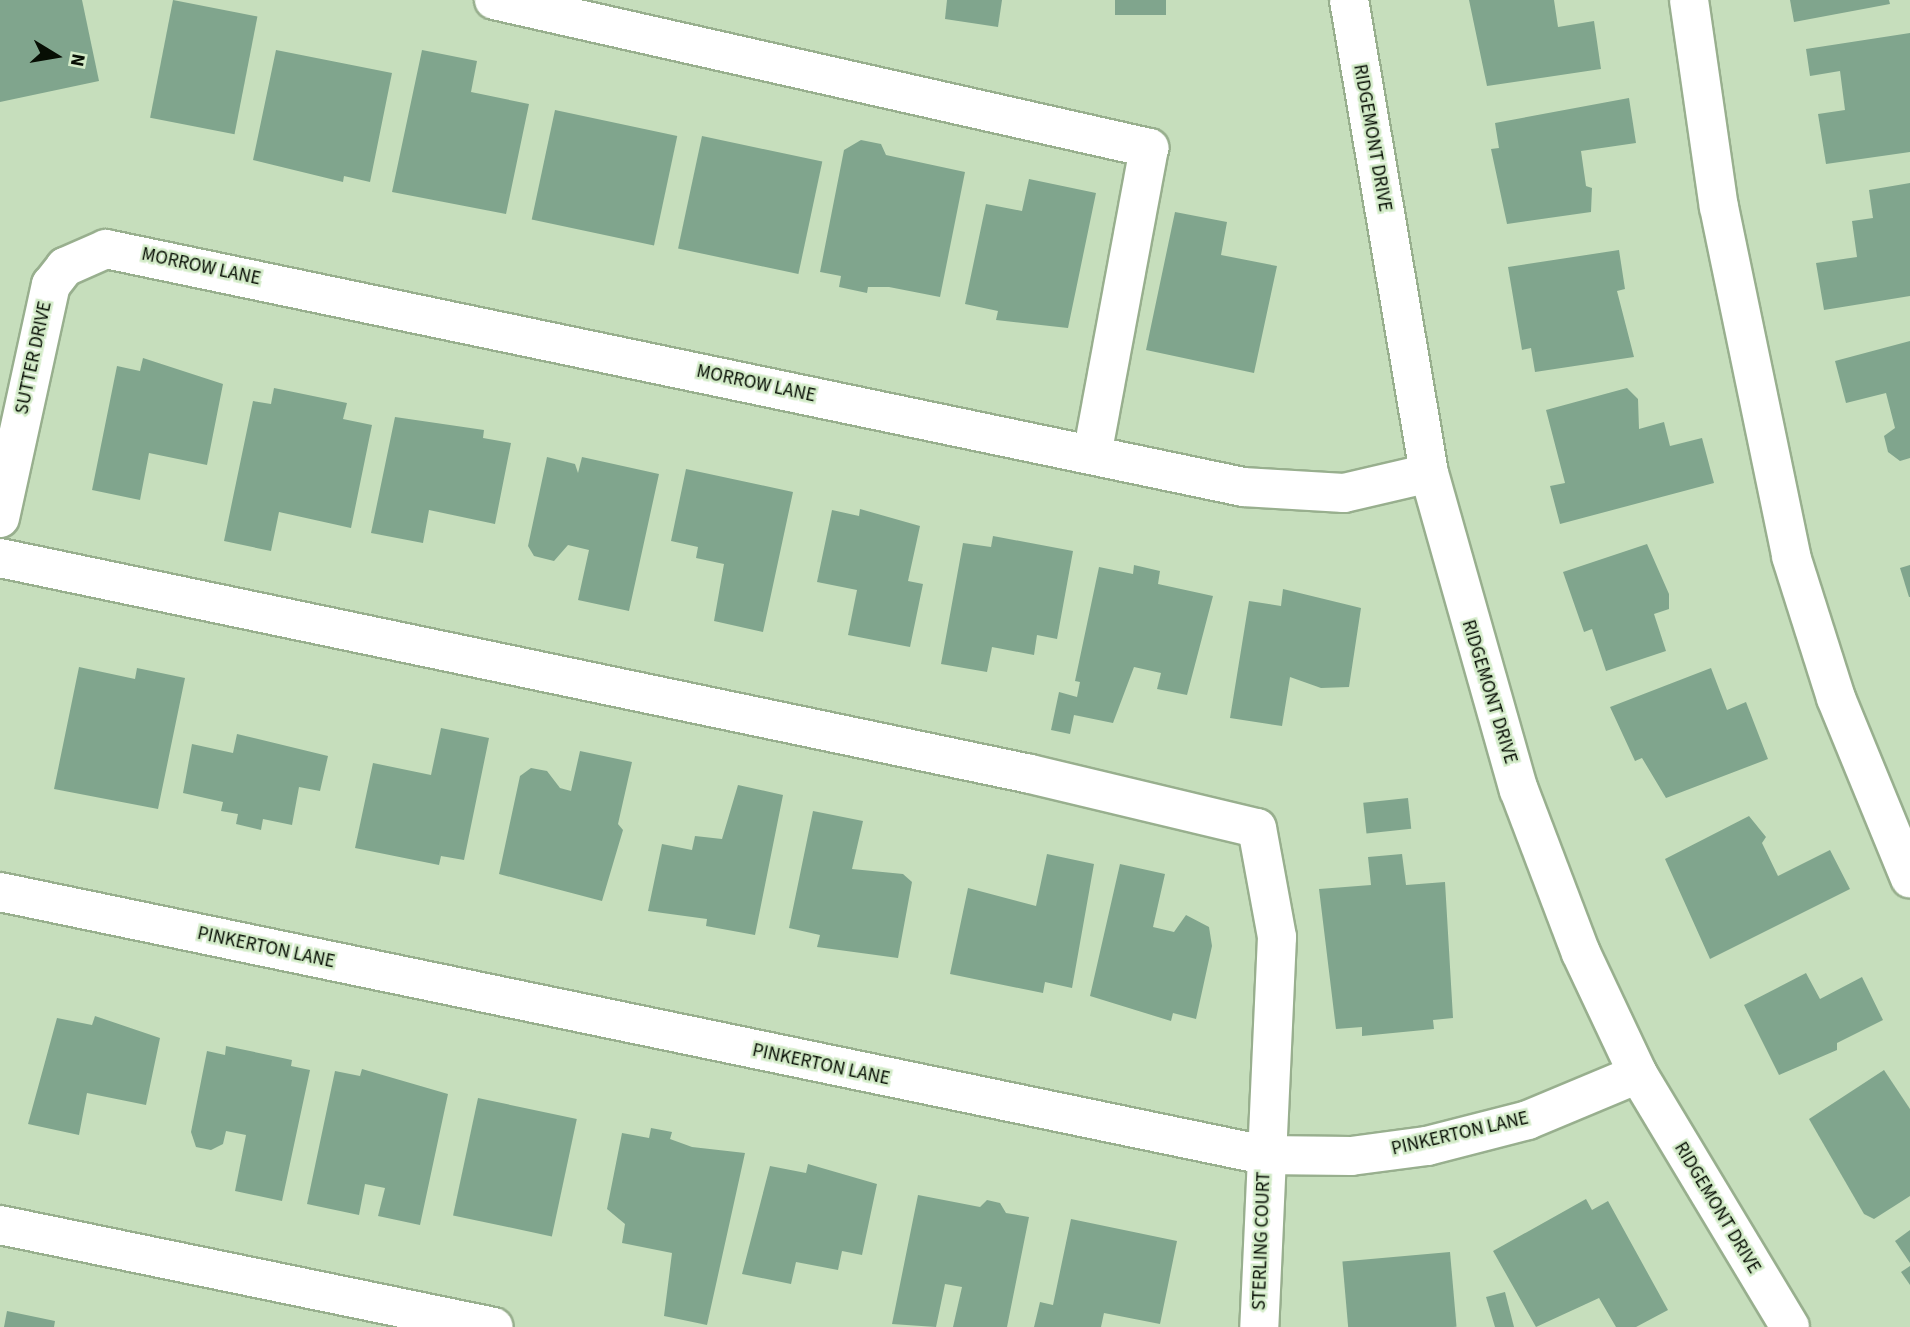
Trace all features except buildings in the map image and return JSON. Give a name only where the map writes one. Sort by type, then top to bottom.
[{"type":"street","points":[[494,0],[1149,148],[1092,455]]},
{"type":"street","name":"RIDGEMONT DRIVE","points":[[1349,0],[1429,473],[1519,790],[1581,953],[1638,1074],[1790,1327]]},
{"type":"street","points":[[1689,0],[1719,207],[1791,556],[1836,698],[1910,878]]},
{"type":"street","name":"MORROW LANE","points":[[84,254],[128,251],[1092,455],[1306,494],[1344,493],[1429,473]]},
{"type":"street","name":"SUTTER DRIVE","points":[[0,518],[43,306],[65,267],[84,254]]},
{"type":"street","name":"STERLING COURT","points":[[0,558],[1030,774],[1257,828],[1278,937],[1264,1155],[1259,1327]]},
{"type":"street","name":"PINKERTON LANE","points":[[0,892],[1264,1155],[1352,1156],[1427,1146],[1528,1120],[1638,1074]]},
{"type":"street","points":[[0,1225],[494,1327]]}]
